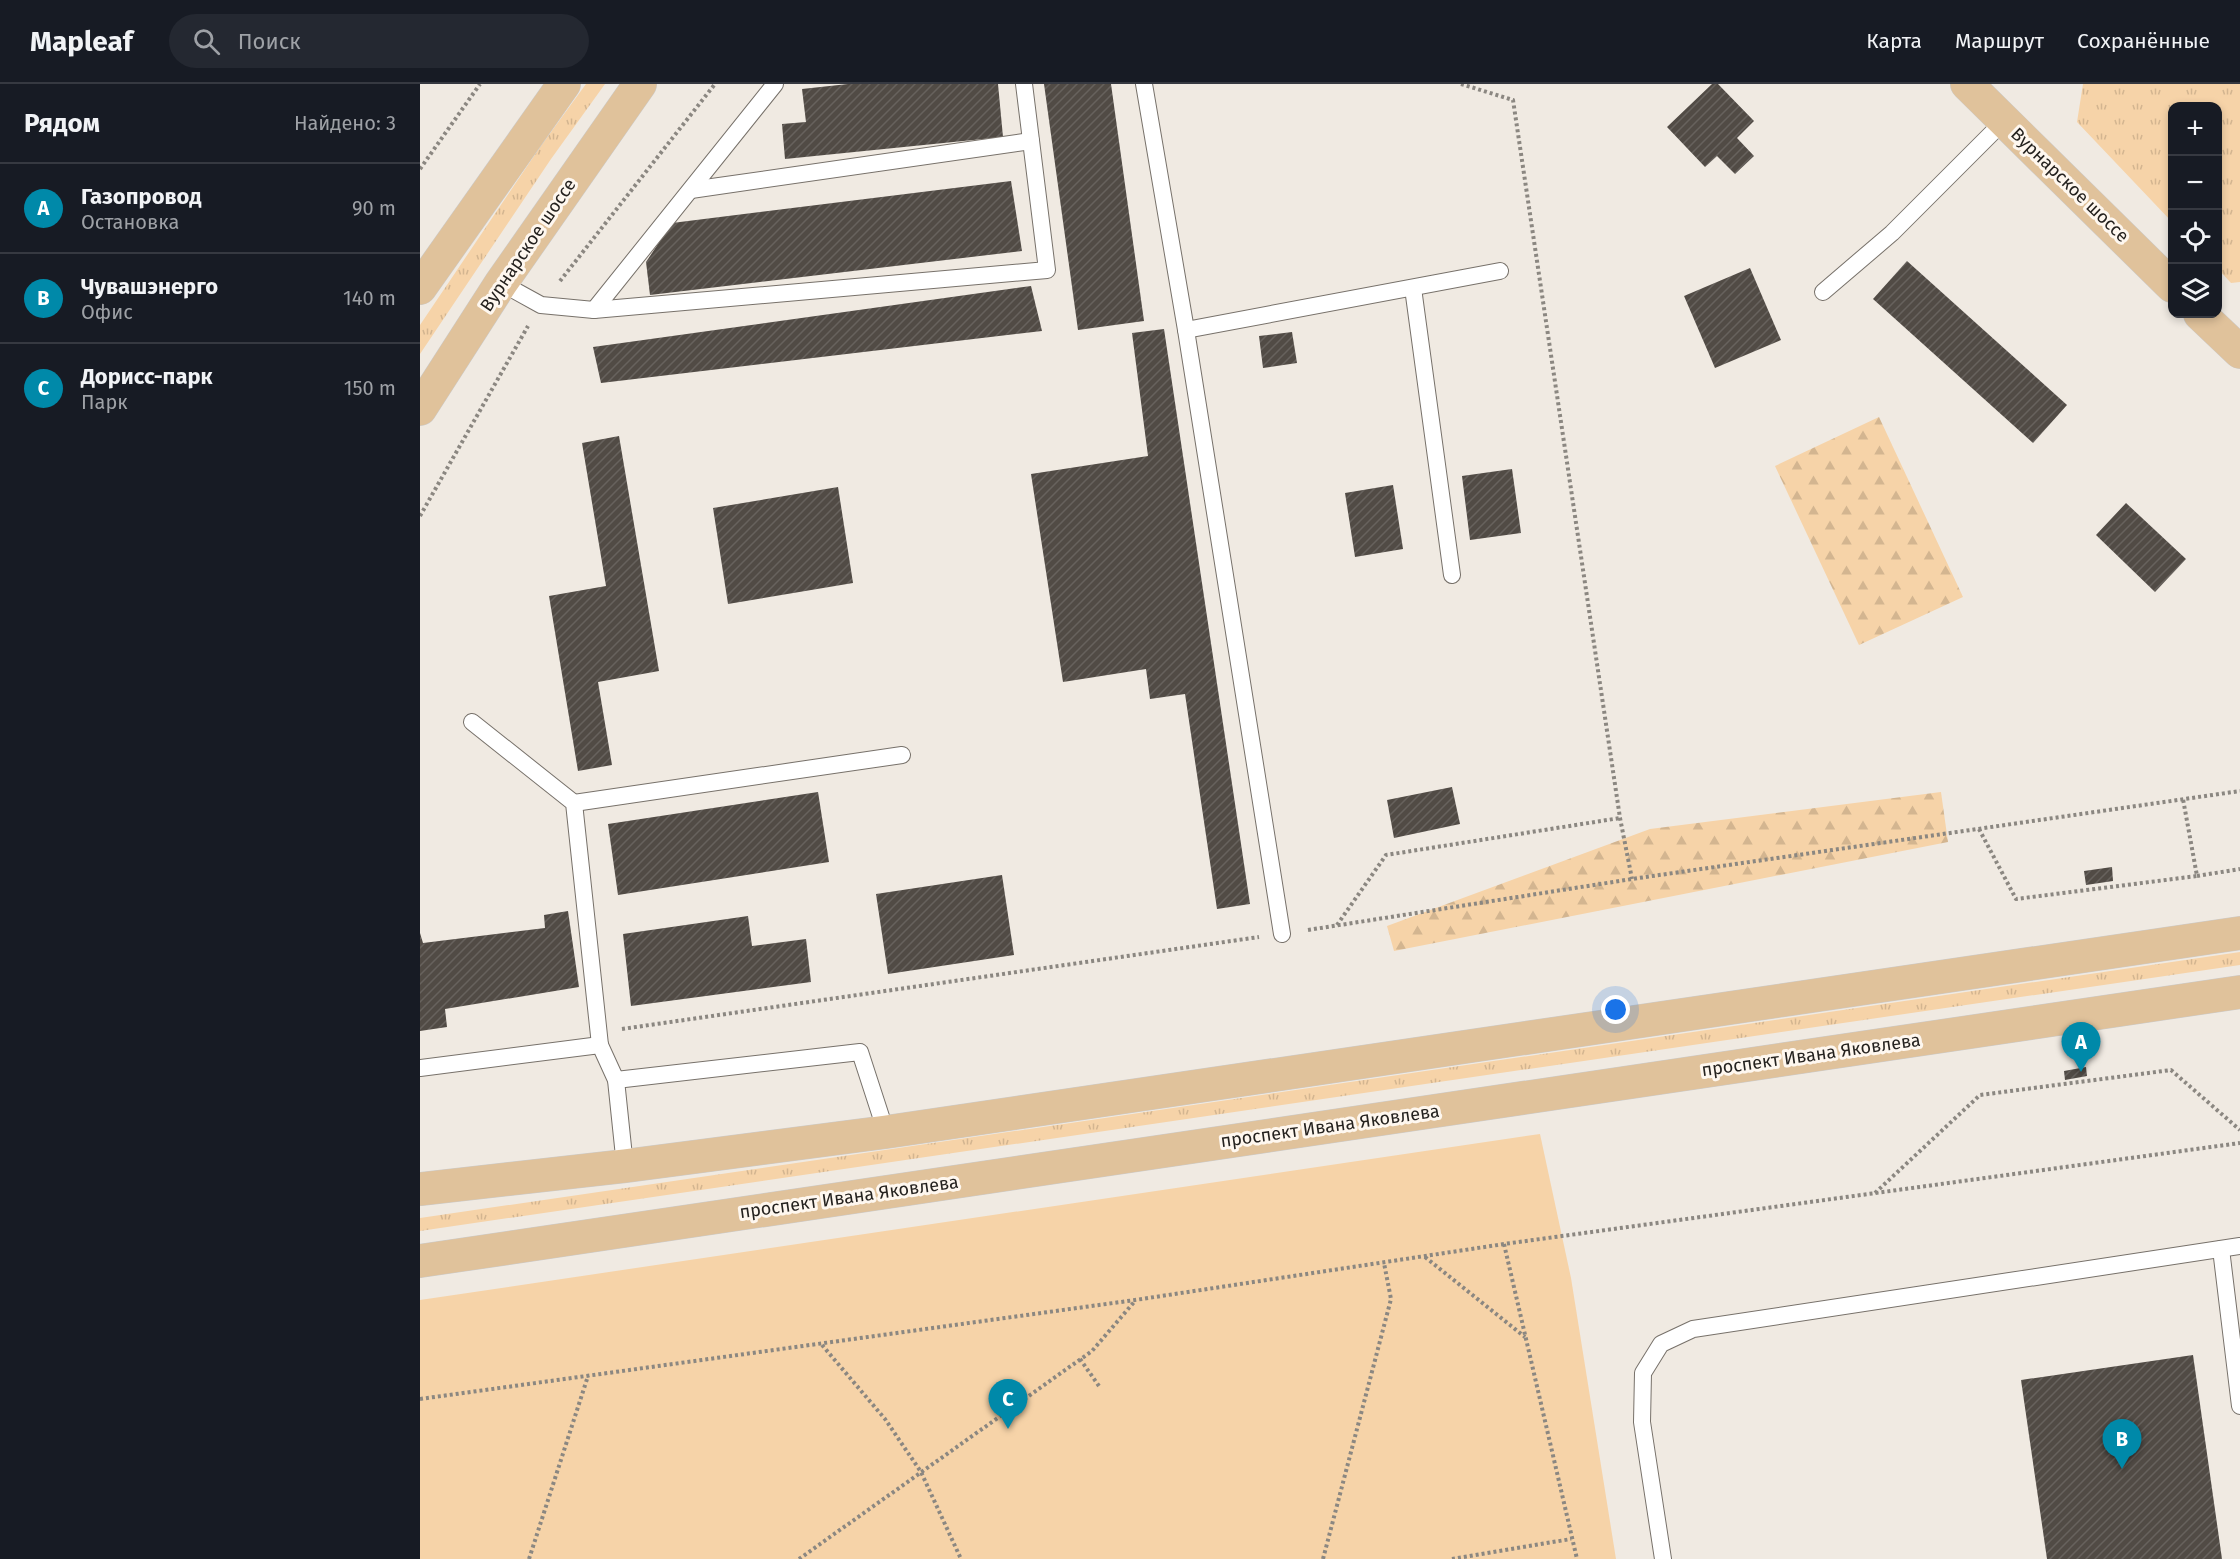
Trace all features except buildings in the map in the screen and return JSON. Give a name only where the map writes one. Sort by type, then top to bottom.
[{"type":"main road","points":[[420,288],[564,84]]},
{"type":"main road","name":"Вурнарское шоссе","points":[[420,409],[501,283],[640,84]]},
{"type":"main road","name":"Вурнарское шоссе","points":[[1967,84],[2168,282]]},
{"type":"main road","points":[[2204,318],[2240,352]]},
{"type":"main road","points":[[420,1189],[625,1166],[886,1132],[2240,933]]},
{"type":"main road","name":"проспект Ивана Яковлева","points":[[420,1261],[2240,992]]},
{"type":"lane","points":[[594,310],[775,84]]},
{"type":"lane","points":[[501,283],[541,305],[594,310],[1047,270],[1024,84]]},
{"type":"lane","points":[[1144,84],[1186,330],[1282,934]]},
{"type":"lane","points":[[1823,292],[1892,233],[2004,121]]},
{"type":"lane","points":[[691,190],[1031,141]]},
{"type":"lane","points":[[1186,330],[1500,271]]},
{"type":"lane","points":[[1413,288],[1452,575]]},
{"type":"lane","points":[[472,722],[574,803],[600,1045],[616,1080],[625,1166]]},
{"type":"lane","points":[[574,803],[902,755]]},
{"type":"lane","points":[[420,1068],[600,1045]]},
{"type":"lane","points":[[616,1080],[860,1052],[886,1132]]},
{"type":"lane","points":[[1663,1559],[1642,1422],[1643,1373],[1661,1344],[1693,1329],[2240,1246]]},
{"type":"lane","points":[[2221,1249],[2240,1407]]},
{"type":"path","points":[[420,170],[480,84]]},
{"type":"path","points":[[1461,84],[1513,99],[1620,818],[1632,879]]},
{"type":"path","points":[[600,1045],[623,1028],[1282,934],[1632,879],[2240,791]]},
{"type":"path","points":[[2183,799],[2197,876]]},
{"type":"path","points":[[1336,925],[1386,855],[1620,818]]},
{"type":"path","points":[[1979,829],[2016,898],[2240,869]]},
{"type":"path","points":[[1874,1193],[1980,1095],[2171,1070],[2240,1130]]},
{"type":"path","points":[[420,1399],[1135,1300],[1504,1244],[2240,1143]]},
{"type":"path","points":[[1504,1244],[1576,1559]]},
{"type":"path","points":[[1425,1257],[1525,1338]]},
{"type":"path","points":[[1323,1559],[1391,1299],[1384,1263]]},
{"type":"path","points":[[799,1559],[1092,1350],[1135,1300]]},
{"type":"path","points":[[822,1344],[885,1419],[921,1472],[961,1559]]},
{"type":"path","points":[[1080,1359],[1099,1386]]},
{"type":"path","points":[[529,1559],[588,1376]]},
{"type":"path","points":[[1452,1559],[1571,1539]]},
{"type":"green space","points":[[586,84],[605,84],[551,159],[420,354],[420,325],[540,147]]},
{"type":"green space","points":[[2083,84],[2240,84],[2240,282],[2231,283],[2222,273],[2222,102],[2168,102],[2168,218],[2077,122]]},
{"type":"green space","points":[[1879,417],[1963,597],[1859,645],[1775,466]]},
{"type":"green space","points":[[1941,792],[1948,842],[1394,951],[1387,926],[1650,829]]},
{"type":"green space","points":[[2240,952],[2240,965],[420,1231],[420,1218]]},
{"type":"green space","points":[[1540,1134],[1571,1278],[1616,1559],[420,1559],[420,1300]]},
{"type":"place","name":"Газопровод","points":[[2081,1072]]},
{"type":"place","name":"Дорисс-парк","points":[[1008,1429]]},
{"type":"place","name":"Чувашэнерго","points":[[2122,1469]]}]
